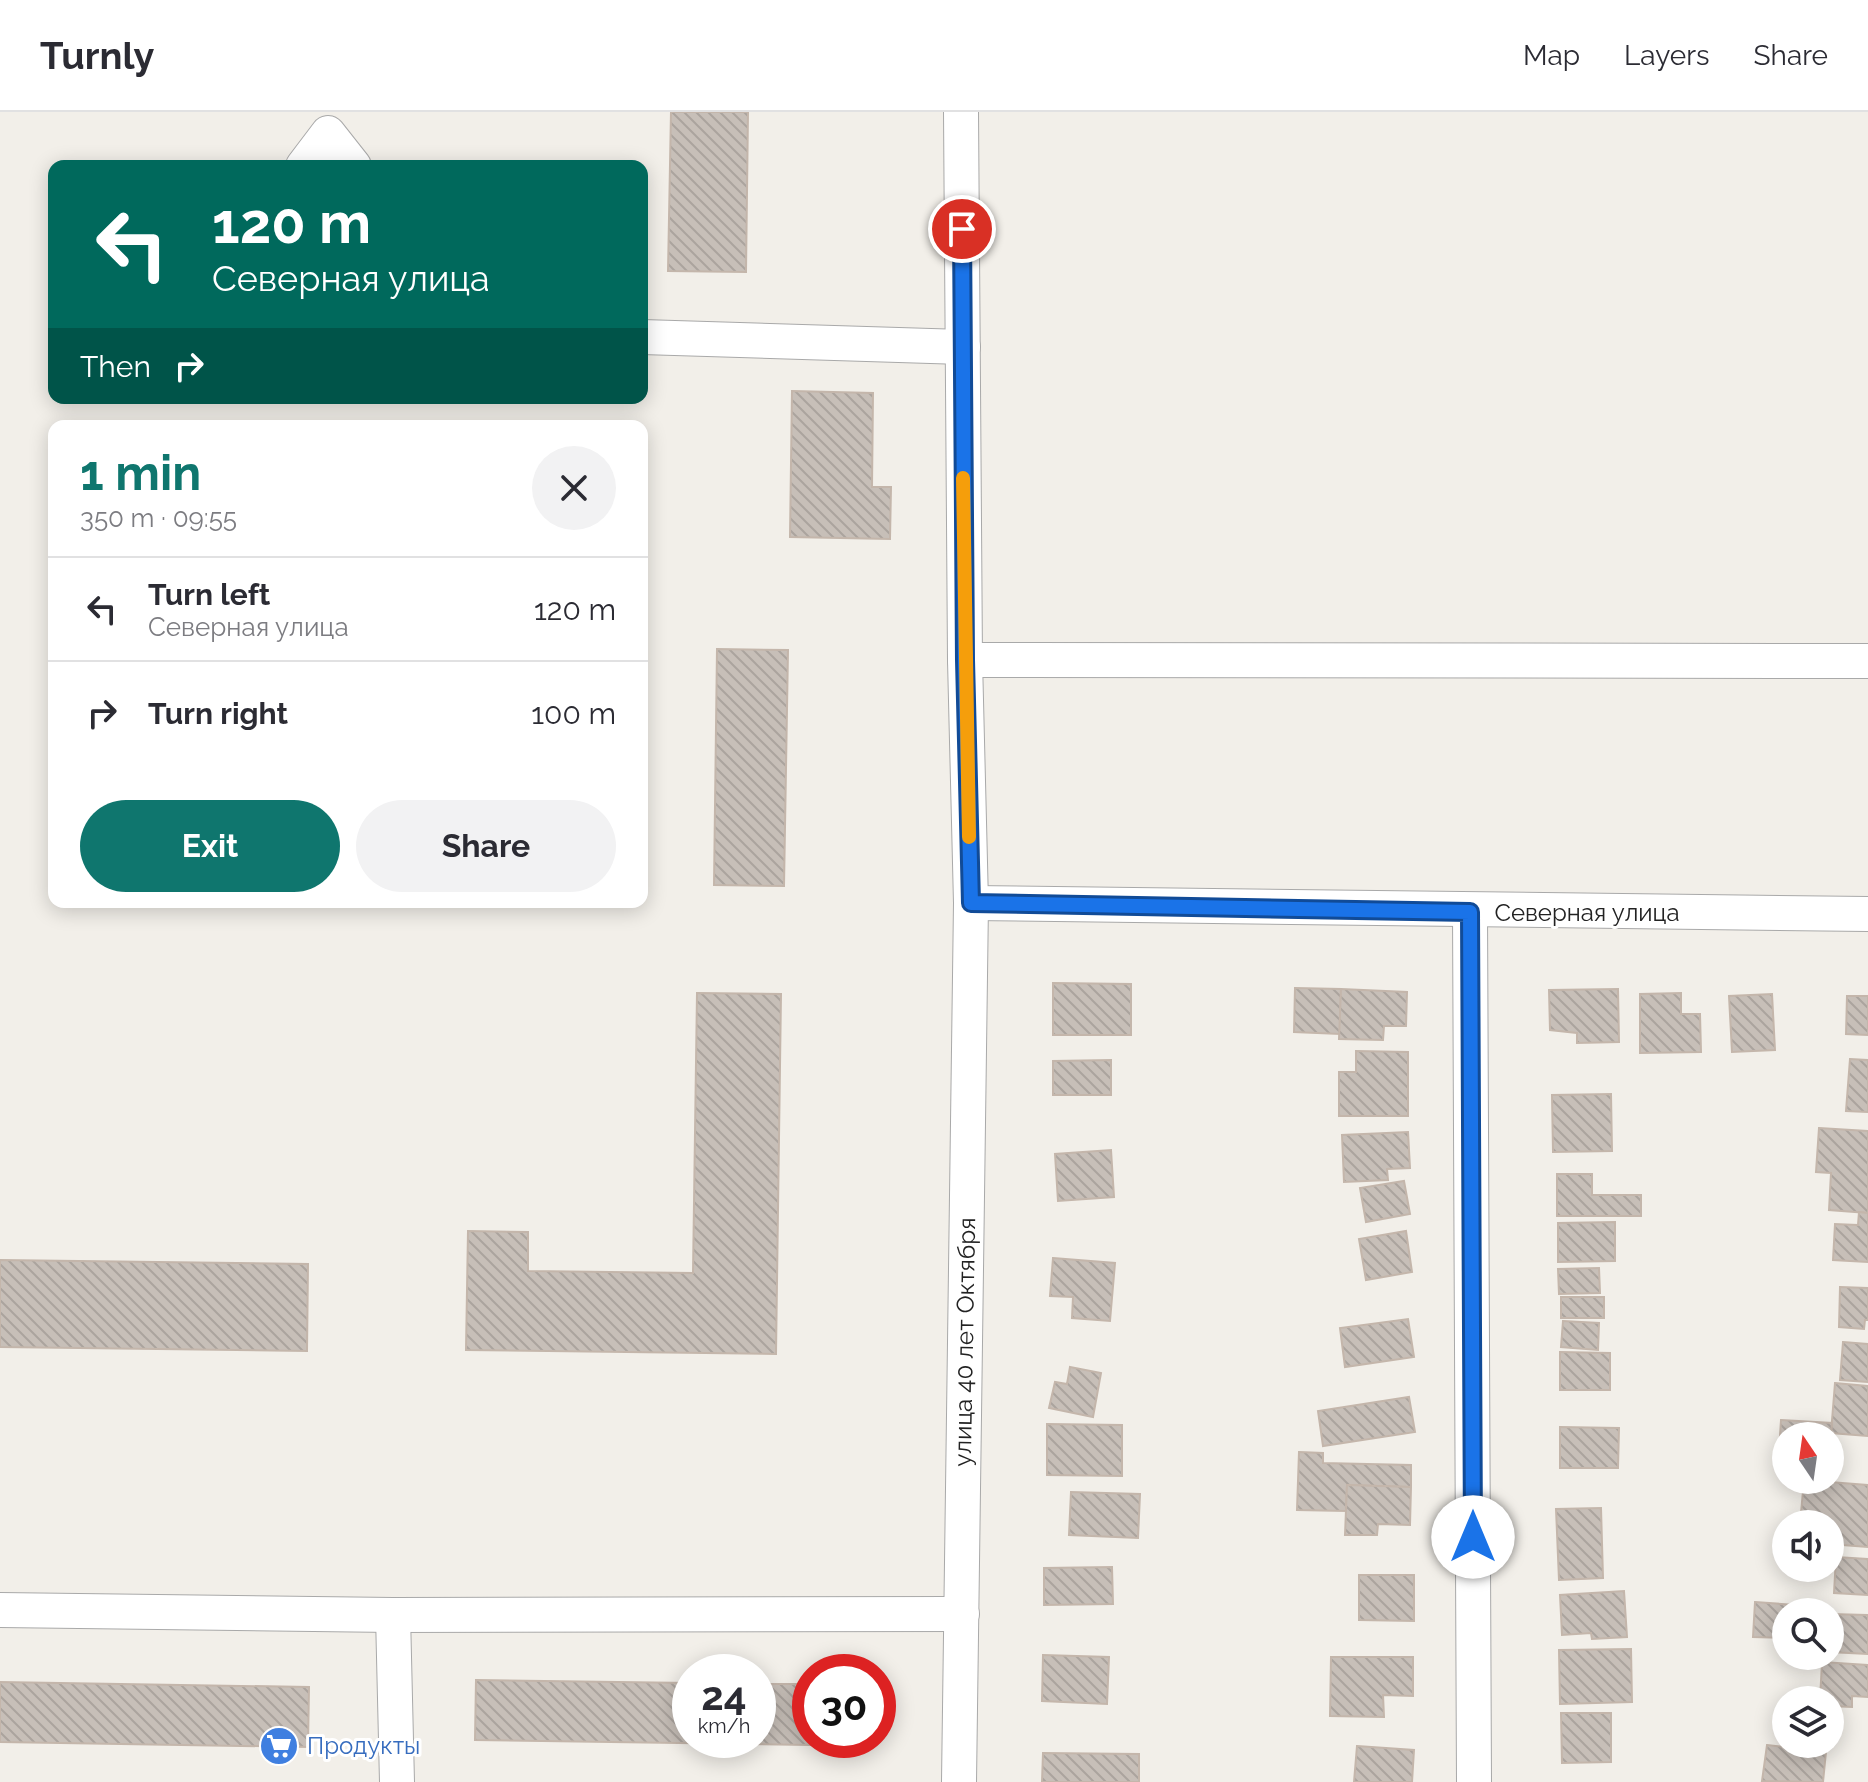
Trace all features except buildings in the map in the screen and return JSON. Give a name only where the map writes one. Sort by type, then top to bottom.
[{"type":"street","name":"улица 40 лет Октября","points":[[959,1782],[971,903],[965,660],[961,112]]},
{"type":"street","points":[[308,160],[328,133],[349,160]]},
{"type":"street","points":[[648,337],[963,347]]},
{"type":"street","points":[[965,660],[1868,661]]},
{"type":"street","name":"Северная улица","points":[[971,903],[1470,912],[1868,914]]},
{"type":"street","points":[[1470,912],[1474,1782]]},
{"type":"street","points":[[0,1610],[393,1615],[962,1614]]},
{"type":"street","points":[[393,1615],[397,1782]]},
{"type":"slow traffic","points":[[963,478],[969,837]]},
{"type":"place","name":"Продукты","points":[[279,1746]]},
{"type":"route","points":[[962,229],[965,660],[971,903],[1470,912],[1473,1537]]}]
